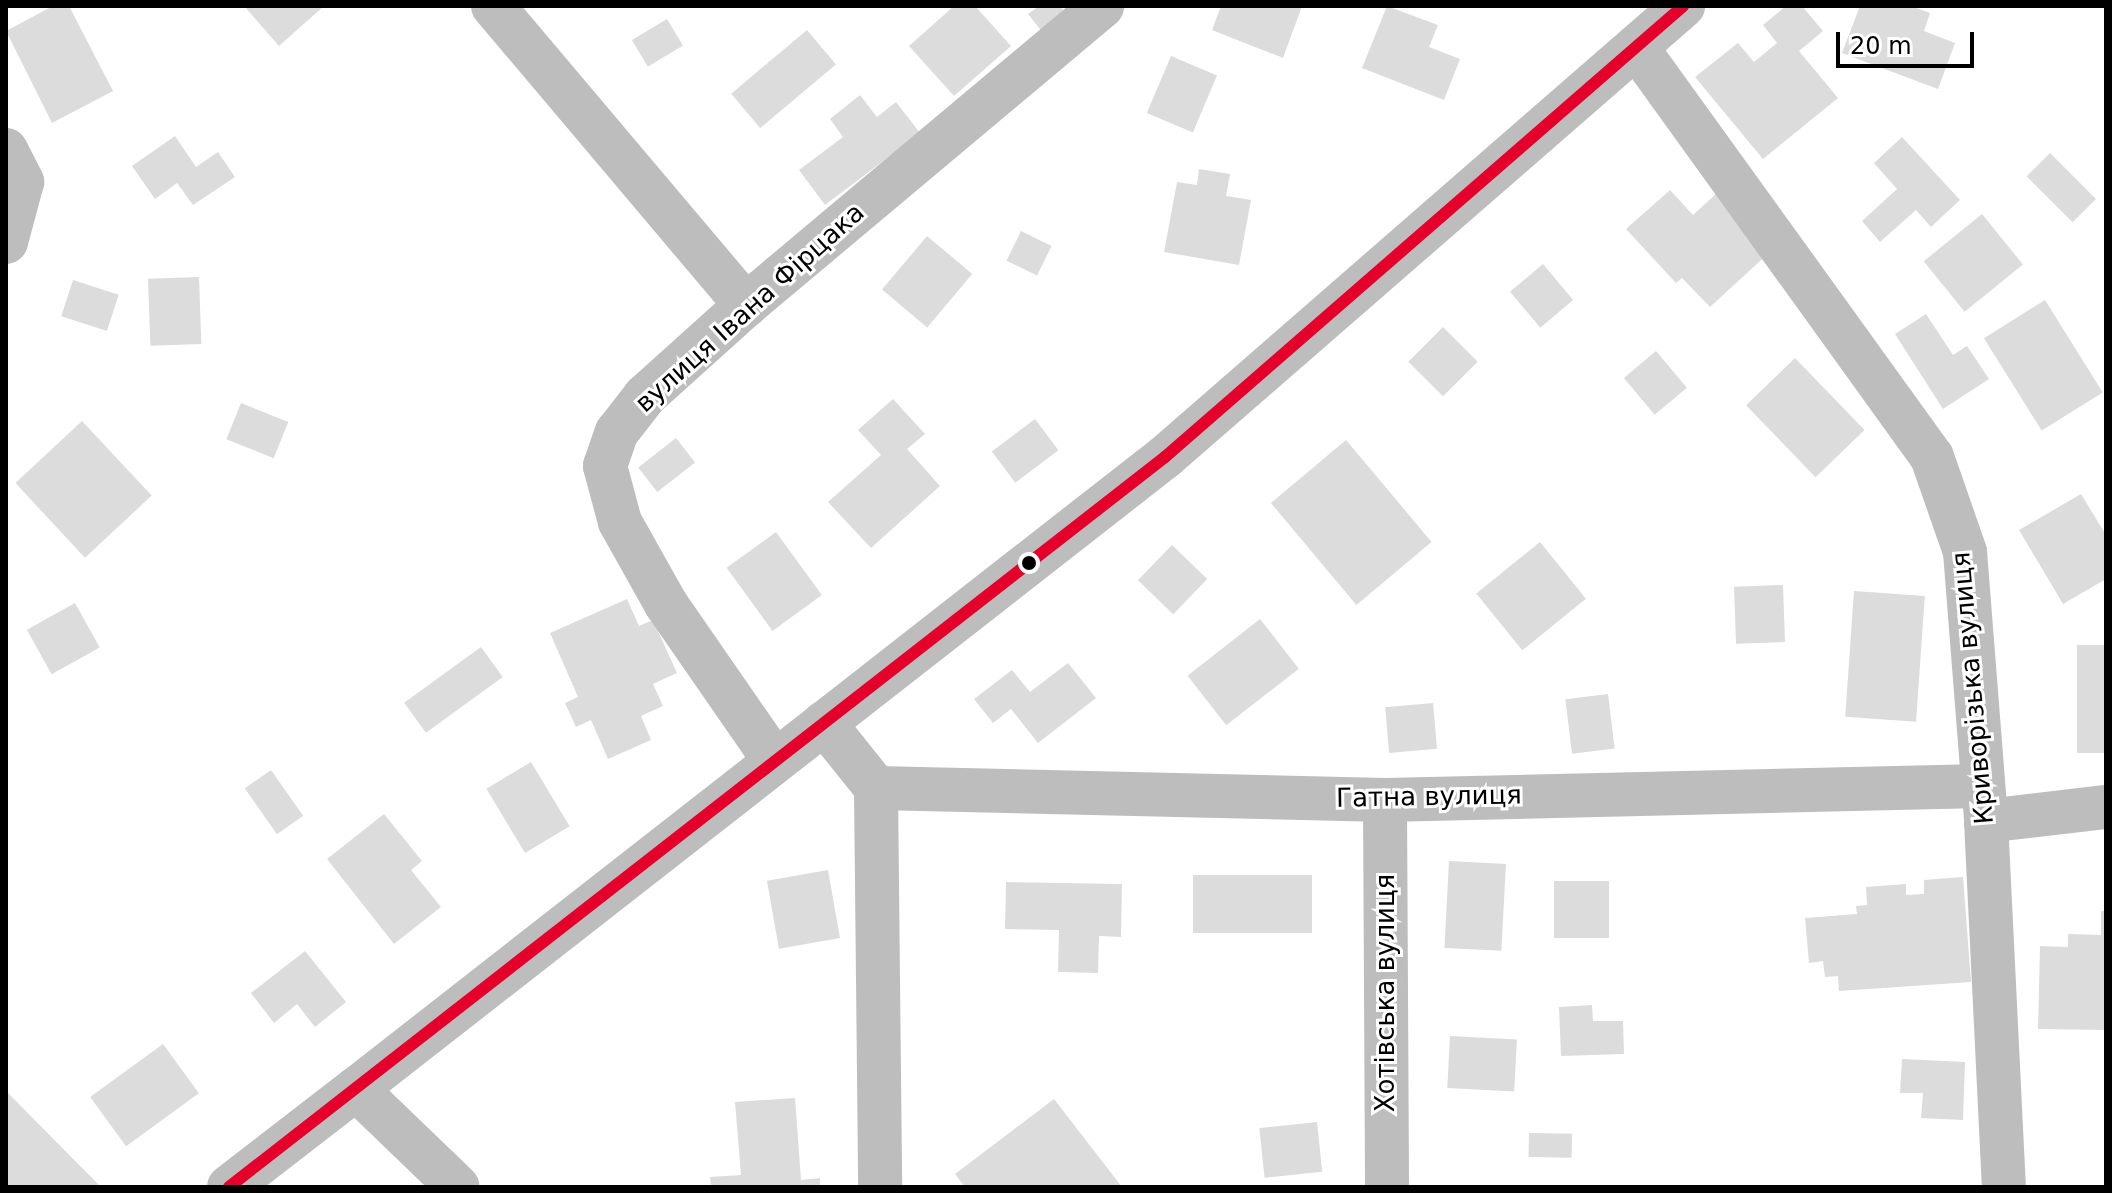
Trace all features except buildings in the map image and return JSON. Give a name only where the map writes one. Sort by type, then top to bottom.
[{"type":"street","points":[[493,6],[746,305]]},
{"type":"street","name":"вулиця Івана Фірцака","points":[[774,760],[666,604],[620,522],[605,466],[617,432],[645,396],[746,305],[1102,6]]},
{"type":"street","points":[[229,1187],[1165,457],[1683,6]]},
{"type":"street","name":"Криворізька вулиця","points":[[1637,48],[1932,457],[1965,552],[1984,803],[2004,1187]]},
{"type":"street","points":[[6,150],[22,182],[6,242]]},
{"type":"street","points":[[824,723],[876,788],[880,1187]]},
{"type":"street","name":"Гатна вулиця","points":[[876,788],[1385,800],[1984,803],[2106,807]]},
{"type":"street","name":"Хотівська вулиця","points":[[1385,800],[1387,1187]]},
{"type":"street","points":[[356,1089],[458,1187]]},
{"type":"transit line","points":[[229,1187],[1165,457],[1683,6]]}]
